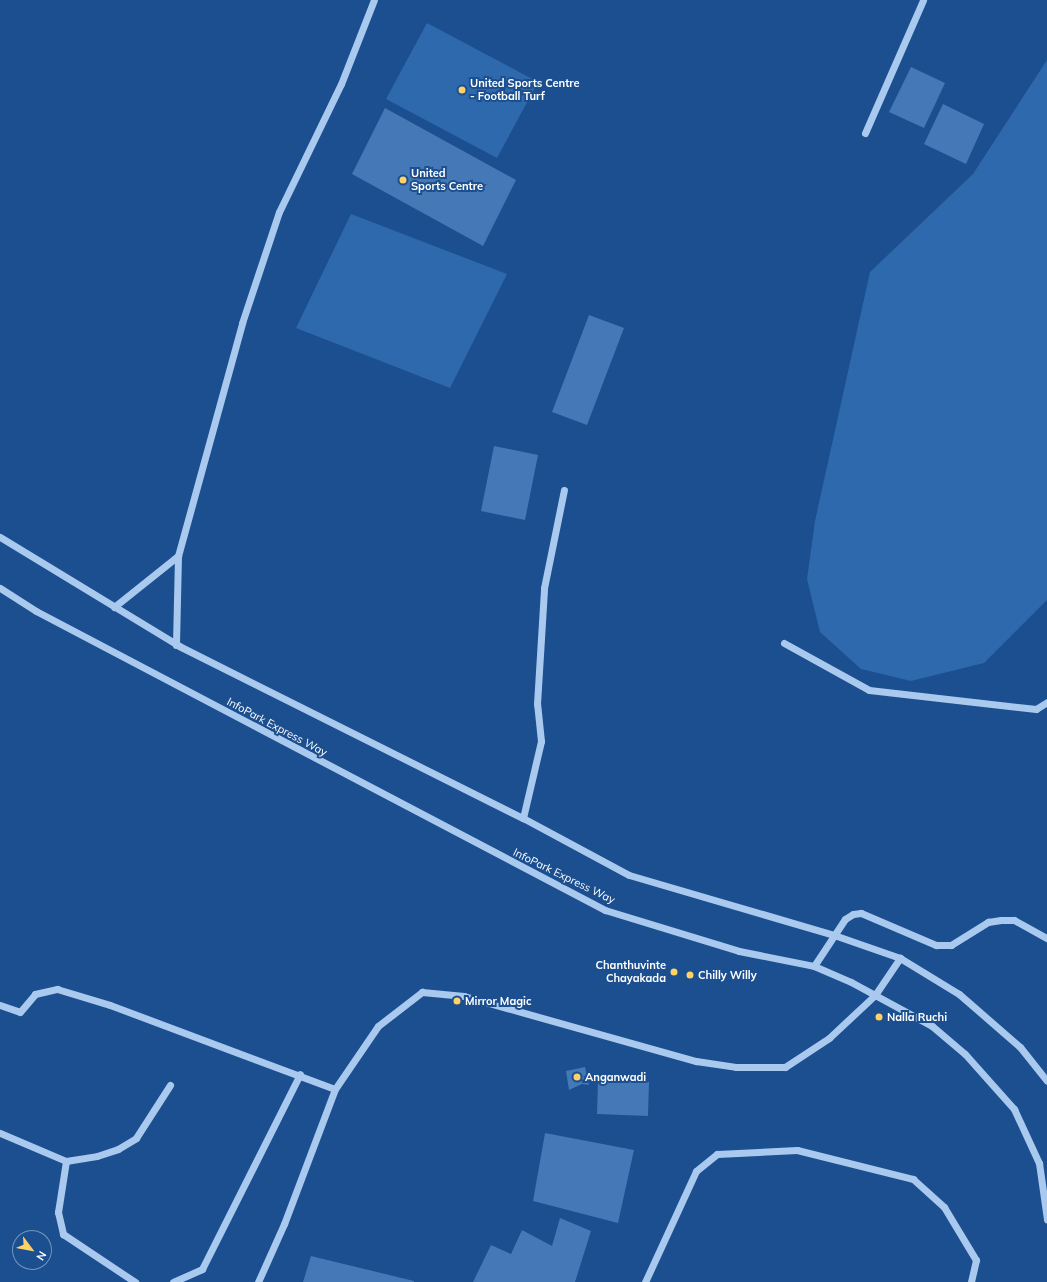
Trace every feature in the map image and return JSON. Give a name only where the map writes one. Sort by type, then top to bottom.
[{"type":"street","points":[[176,644],[178,556],[242,323],[279,212],[341,84],[374,0]]},
{"type":"street","points":[[866,133],[924,0]]},
{"type":"street","points":[[523,818],[541,741],[537,704],[544,588],[564,490]]},
{"type":"street","points":[[0,537],[176,644],[523,818],[629,875],[834,935],[900,958],[960,994],[1020,1047],[1047,1081]]},
{"type":"street","points":[[114,607],[178,556]]},
{"type":"street","name":"InfoPark Express Way","points":[[0,588],[43,615],[604,910],[739,951],[814,966],[875,995],[932,1026],[965,1054],[1014,1109],[1039,1163],[1047,1219]]},
{"type":"street","points":[[784,643],[869,690],[1036,709],[1047,702]]},
{"type":"street","points":[[814,966],[845,919],[853,914],[861,913],[936,944],[951,945],[988,922],[1001,920],[1014,920],[1047,938]]},
{"type":"street","points":[[258,1282],[284,1224],[335,1089],[378,1026],[422,992],[464,996],[696,1061],[736,1066],[785,1067],[830,1038],[875,995],[900,958]]},
{"type":"street","points":[[0,1005],[20,1012],[35,994],[57,989],[110,1005],[300,1074],[335,1089]]},
{"type":"street","points":[[173,1282],[202,1270],[300,1074]]},
{"type":"street","points":[[0,1133],[66,1161],[97,1156],[118,1150],[136,1138],[170,1085]]},
{"type":"street","points":[[645,1282],[696,1171],[717,1154],[797,1150],[913,1179],[944,1207],[976,1260],[971,1282]]},
{"type":"street","points":[[66,1161],[58,1212],[63,1234],[135,1282]]},
{"type":"shaded area","name":"United Sports Centre - Football Turf","points":[[427,23],[538,82],[497,158],[386,99]]},
{"type":"shaded area","points":[[1047,60],[1047,600],[984,663],[911,681],[861,669],[820,632],[807,579],[815,521],[870,272],[973,174]]},
{"type":"shaded area","points":[[351,214],[507,274],[450,388],[296,328]]},
{"type":"building","points":[[911,67],[945,83],[924,128],[889,112]]},
{"type":"building","points":[[943,104],[984,124],[966,164],[924,144]]},
{"type":"building","points":[[385,108],[516,180],[483,246],[352,174]]},
{"type":"building","points":[[589,315],[624,328],[587,425],[552,412]]},
{"type":"building","points":[[494,446],[538,455],[525,520],[481,511]]},
{"type":"building","name":"Anganwadi","points":[[585,1067],[589,1085],[582,1084],[569,1090],[566,1071]]},
{"type":"building","points":[[598,1080],[649,1082],[648,1116],[597,1114]]},
{"type":"building","points":[[545,1133],[634,1150],[618,1223],[533,1201]]},
{"type":"building","points":[[560,1218],[591,1231],[575,1282],[473,1282],[491,1245],[511,1254],[522,1230],[552,1246]]},
{"type":"building","points":[[311,1256],[414,1281],[414,1282],[303,1282]]},
{"type":"place","name":"United Sports Centre - Football Turf","points":[[462,90]]},
{"type":"place","name":"United Sports Centre","points":[[403,180]]},
{"type":"place","name":"Chanthuvinte Chayakada","points":[[674,972]]},
{"type":"place","name":"Chilly Willy","points":[[690,975]]},
{"type":"place","name":"Mirror Magic","points":[[457,1001]]},
{"type":"place","name":"Nalla Ruchi","points":[[879,1017]]},
{"type":"place","name":"Anganwadi","points":[[577,1077]]}]
